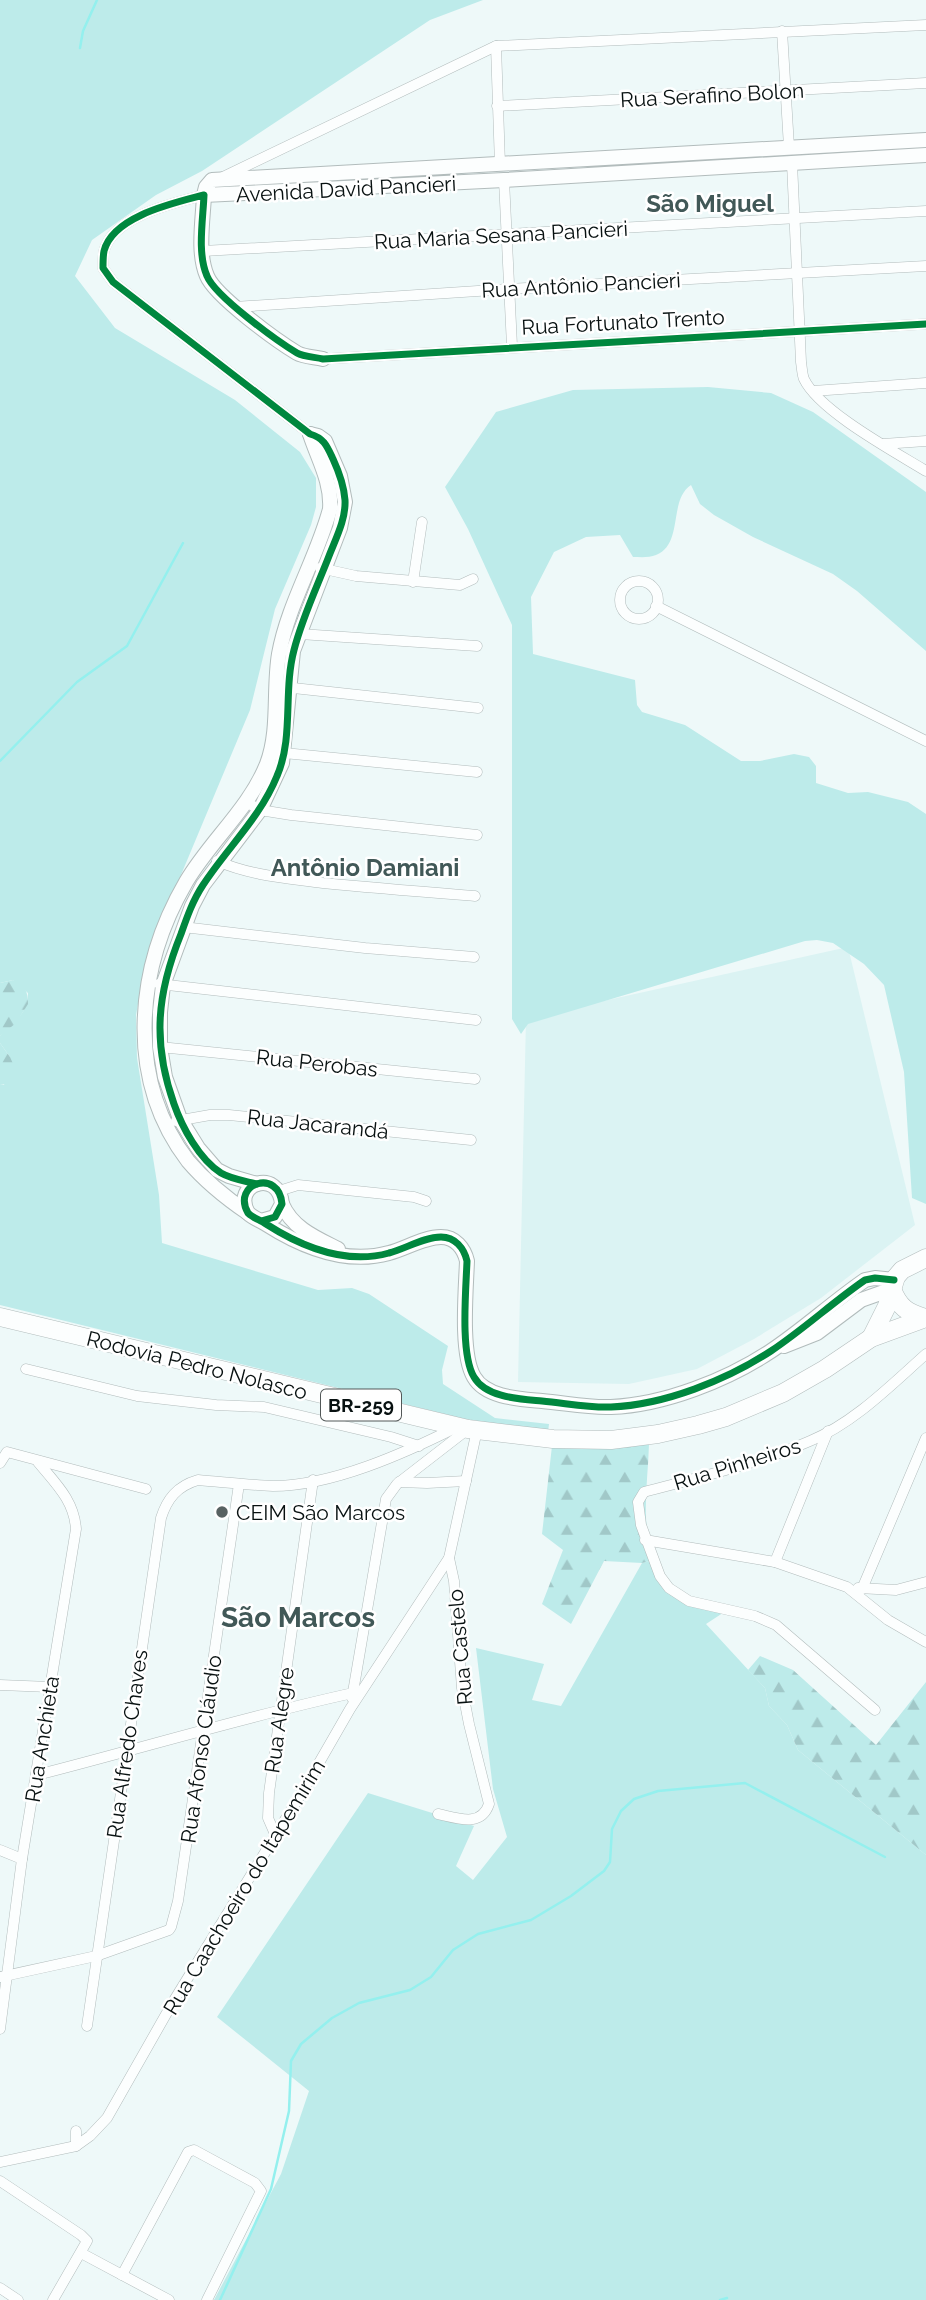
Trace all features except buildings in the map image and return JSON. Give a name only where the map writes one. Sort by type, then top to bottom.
[{"type":"highway","points":[[871,1338],[902,1270],[925,1258]]},
{"type":"highway","points":[[893,1285],[899,1305],[910,1314],[926,1318]]},
{"type":"highway","name":"Rodovia Pedro Nolasco","points":[[0,1317],[468,1429],[545,1439],[611,1440],[658,1434],[735,1414],[783,1393],[871,1338],[926,1318]]},
{"type":"street","points":[[216,180],[496,46],[926,25]]},
{"type":"street","points":[[782,31],[789,148]]},
{"type":"street","points":[[496,46],[500,164]]},
{"type":"street","name":"Rua Serafino Bolon","points":[[498,106],[926,83]]},
{"type":"street","name":"Avenida David Pancieri","points":[[926,140],[216,180],[207,184],[204,195],[926,155]]},
{"type":"street","points":[[792,163],[804,379],[813,391],[842,417],[926,471]]},
{"type":"street","points":[[504,180],[512,346]]},
{"type":"street","points":[[323,359],[299,355],[235,307],[210,282],[206,275],[203,251],[204,195],[128,221],[105,248],[103,268],[113,282],[310,434],[325,441],[341,476],[345,502],[340,528],[316,567],[284,635],[279,654],[283,687],[284,753],[279,772],[260,810],[203,885],[183,927],[163,985],[160,1047],[172,1122],[217,1170],[229,1177],[269,1184],[281,1198],[286,1214],[298,1227],[356,1257]]},
{"type":"street","name":"Rua Maria Sesana Pancieri","points":[[203,251],[926,211]]},
{"type":"street","name":"Rua Antônio Pancieri","points":[[235,307],[926,266]]},
{"type":"street","name":"Rua Fortunato Trento","points":[[323,359],[926,324]]},
{"type":"street","points":[[813,391],[926,383]]},
{"type":"street","points":[[883,444],[926,441]]},
{"type":"street","points":[[413,582],[422,522]]},
{"type":"street","points":[[316,567],[356,576],[413,582],[460,585],[473,579]]},
{"type":"street","points":[[316,567],[300,634],[283,687],[266,766],[246,802],[186,884],[168,920],[152,963],[145,1011],[145,1048],[151,1086],[172,1122],[190,1163],[210,1183],[254,1217],[308,1247],[336,1255],[356,1257],[388,1254],[439,1237],[458,1243],[467,1261],[468,1361],[478,1383],[501,1395],[609,1407],[636,1405],[676,1395],[746,1366],[773,1350],[865,1280],[875,1278],[893,1285]]},
{"type":"street","points":[[656,606],[926,741]]},
{"type":"street","points":[[300,634],[478,646]]},
{"type":"street","points":[[283,687],[478,708]]},
{"type":"street","points":[[284,753],[477,772]]},
{"type":"street","points":[[246,802],[260,810],[477,835]]},
{"type":"street","points":[[204,856],[245,872],[269,876],[475,896]]},
{"type":"street","points":[[183,927],[365,948],[474,957]]},
{"type":"street","points":[[148,982],[476,1020]]},
{"type":"street","name":"Rua Perobas","points":[[160,1047],[475,1079]]},
{"type":"street","name":"Rua Jacarandá","points":[[172,1122],[229,1115],[471,1140]]},
{"type":"street","points":[[257,1184],[247,1191],[245,1196],[245,1208],[254,1217],[275,1217],[281,1198],[298,1185],[402,1195],[426,1201]]},
{"type":"street","name":"Rua Pinheiros","points":[[645,1539],[638,1508],[644,1492],[753,1462],[811,1441],[882,1393],[926,1354]]},
{"type":"street","points":[[26,1369],[137,1396],[216,1405],[264,1407],[419,1446]]},
{"type":"street","points":[[239,1484],[274,1486],[313,1480],[363,1467],[468,1429]]},
{"type":"street","points":[[350,1709],[384,1509],[391,1490],[468,1429]]},
{"type":"street","name":"Rua Castelo","points":[[438,1814],[476,1819],[485,1813],[489,1804],[462,1688],[454,1581],[449,1558],[466,1481],[468,1429]]},
{"type":"street","points":[[775,1562],[829,1431]]},
{"type":"street","points":[[862,1589],[926,1438]]},
{"type":"street","points":[[0,1463],[7,1452],[146,1489]]},
{"type":"street","name":"Rua Anchieta","points":[[0,2029],[4,1977],[22,1858],[74,1543],[75,1517],[68,1499],[38,1462]]},
{"type":"street","name":"Rua Alfredo Chaves","points":[[87,2026],[161,1518],[172,1494],[188,1483],[198,1480],[239,1484]]},
{"type":"street","name":"Rua Alegre","points":[[275,1834],[268,1818],[268,1808],[313,1480]]},
{"type":"street","points":[[399,1482],[466,1481]]},
{"type":"street","name":"Rua Afonso Cláudio","points":[[96,1956],[169,1930],[174,1921],[239,1484]]},
{"type":"street","points":[[645,1539],[775,1562],[847,1587],[896,1590],[926,1582]]},
{"type":"street","points":[[645,1539],[663,1582],[677,1594],[689,1601],[755,1616],[776,1625],[875,1710]]},
{"type":"street","name":"Rua Caachoeiro do Itapemirim","points":[[0,2162],[76,2146],[107,2118],[173,2002],[350,1709],[449,1558]]},
{"type":"street","points":[[847,1587],[888,1620],[926,1642]]},
{"type":"street","points":[[0,1685],[50,1687]]},
{"type":"street","points":[[37,1774],[281,1709],[353,1693]]},
{"type":"street","points":[[0,1850],[22,1858]]},
{"type":"street","points":[[4,1977],[96,1956]]},
{"type":"street","points":[[76,2130],[76,2146]]},
{"type":"street","points":[[122,2275],[188,2152],[194,2150],[260,2188],[259,2198],[207,2300]]},
{"type":"street","points":[[0,2181],[87,2241],[53,2300]]},
{"type":"street","points":[[81,2253],[169,2300]]},
{"type":"street","points":[[0,2288],[18,2300]]},
{"type":"shaded area","points":[[848,947],[915,1225],[821,1298],[754,1339],[697,1369],[629,1384],[518,1382],[526,1018]]},
{"type":"green space","points":[[0,0],[483,0],[430,20],[202,171],[156,195],[92,240],[75,276],[115,328],[235,400],[300,452],[316,478],[316,507],[311,525],[275,609],[250,710],[155,937],[143,976],[136,1015],[137,1058],[159,1195],[162,1243],[318,1290],[352,1288],[369,1294],[448,1346],[442,1370],[443,1384],[495,1418],[549,1424],[548,1432],[465,1419],[0,1305],[0,1085],[4,1085],[10,1057],[0,1043],[0,1036],[22,1013],[28,993],[13,980],[0,983]]},
{"type":"green space","points":[[708,387],[771,393],[813,412],[926,492],[926,651],[857,591],[833,574],[753,537],[714,515],[700,504],[691,485],[680,501],[670,542],[656,555],[633,557],[620,535],[586,537],[554,552],[531,597],[533,654],[635,680],[637,705],[642,712],[685,725],[741,761],[760,761],[794,754],[809,757],[816,766],[816,783],[848,793],[868,792],[908,802],[926,814],[926,1204],[912,1198],[904,1072],[884,985],[864,964],[833,943],[805,941],[528,1024],[521,1034],[512,1019],[512,625],[468,529],[445,487],[496,412],[573,390]]},
{"type":"green space","points":[[13,980],[25,989],[28,1004],[16,1023],[0,1036],[0,983]]},
{"type":"green space","points":[[0,1043],[14,1066],[11,1076],[3,1085],[0,1085]]},
{"type":"green space","points":[[649,1444],[646,1517],[654,1560],[642,1563],[604,1561],[571,1624],[542,1604],[563,1550],[542,1534],[552,1446]]},
{"type":"green space","points":[[654,1560],[685,1604],[732,1607],[706,1624],[765,1688],[769,1706],[787,1725],[798,1750],[926,1855],[926,2300],[214,2300],[281,2174],[309,2091],[217,2017],[368,1793],[474,1826],[456,1866],[473,1880],[507,1837],[493,1789],[476,1648],[544,1664],[532,1700],[561,1706],[642,1563]]},
{"type":"green space","points":[[760,1656],[793,1670],[876,1745],[926,1682],[926,1855],[798,1750],[787,1725],[769,1706],[765,1688],[748,1670]]},
{"type":"waterway","points":[[80,48],[83,31],[97,0]]},
{"type":"waterway","points":[[0,761],[77,682],[127,646],[183,543]]},
{"type":"waterway","points":[[220,2300],[271,2189],[289,2111],[291,2061],[301,2044],[332,2018],[359,2003],[410,1990],[431,1977],[453,1950],[478,1934],[531,1920],[571,1896],[604,1871],[610,1862],[612,1829],[621,1811],[634,1799],[658,1791],[745,1783],[885,1857]]},
{"type":"waterway","points":[[720,2300],[727,2298]]},
{"type":"cycle path","points":[[257,1184],[229,1177],[213,1167],[192,1142],[182,1123],[162,1060],[162,997],[173,956],[196,897],[212,871],[262,806],[277,776],[285,746],[294,650],[305,614],[340,528],[345,507],[344,495],[341,479],[322,440],[310,434],[113,282],[103,268],[104,251],[110,239],[119,229],[146,213],[204,195],[202,257],[212,285],[247,318],[288,347],[300,354],[323,359],[926,324]]},
{"type":"cycle path","points":[[261,1221],[275,1217],[282,1204],[279,1193],[273,1186],[265,1183],[250,1187],[246,1194],[244,1203],[248,1213],[254,1218],[294,1240],[325,1252],[357,1257],[373,1256],[435,1238],[446,1237],[455,1241],[467,1261],[465,1338],[474,1377],[487,1389],[505,1396],[586,1406],[611,1407],[652,1401],[715,1381],[771,1351],[865,1280],[894,1280]]},
{"type":"place","name":"CEIM São Marcos","points":[[222,1512]]},
{"type":"district","name":"São Miguel","points":[[710,203]]},
{"type":"district","name":"Antônio Damiani","points":[[365,867]]},
{"type":"district","name":"São Marcos","points":[[298,1617]]}]
